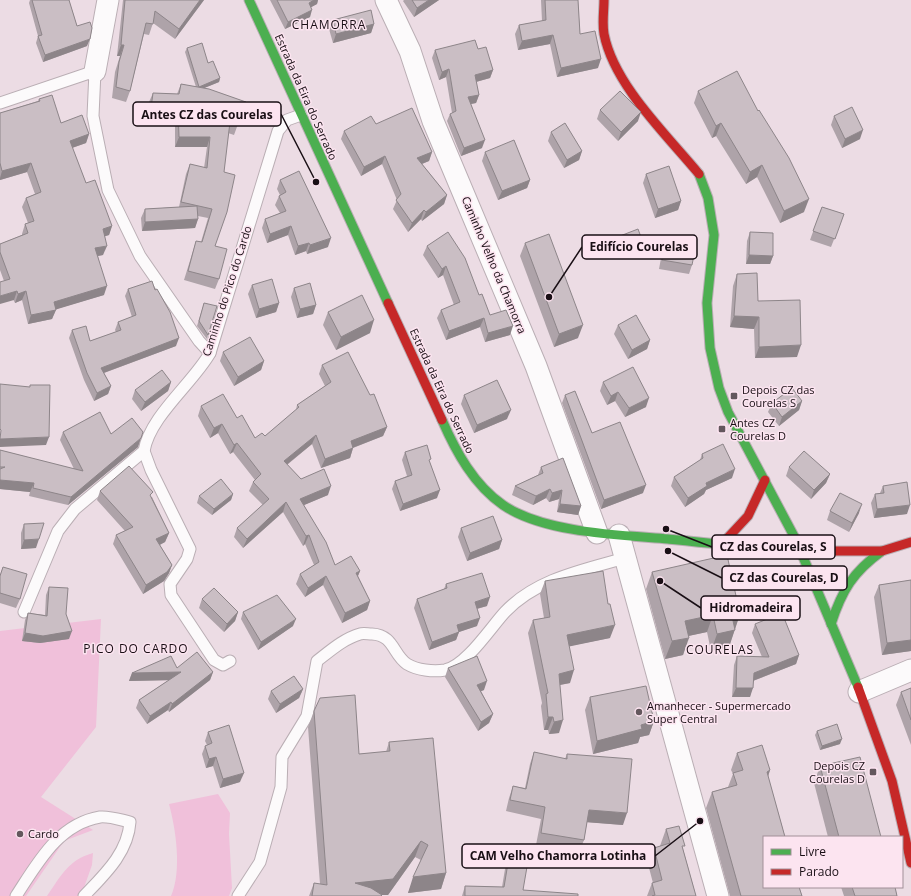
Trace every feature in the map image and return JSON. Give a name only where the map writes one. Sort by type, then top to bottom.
[{"type":"main road","name":"Estrada da Eira do Serrado","points":[[249,0],[423,381],[465,467],[481,486],[501,504],[517,514],[533,521],[597,533],[721,545],[844,553],[882,551]]},
{"type":"main road","points":[[604,0],[604,33],[614,65],[625,85],[699,174],[708,198],[714,235],[707,303],[710,348],[719,388],[728,412],[765,480],[800,550],[832,624],[892,781],[910,850]]},
{"type":"main road","points":[[721,545],[748,517],[755,506],[765,480]]},
{"type":"main road","points":[[832,624],[837,604],[848,580],[864,562],[882,551],[911,542]]},
{"type":"street","points":[[95,71],[108,0]]},
{"type":"street","name":"Caminho Velho da Chamorra","points":[[386,0],[410,51],[433,121],[536,366],[597,533]]},
{"type":"street","points":[[619,535],[718,896]]},
{"type":"street","points":[[859,692],[911,670]]},
{"type":"lane","points":[[0,103],[95,71],[93,116],[108,190],[140,256],[199,341],[210,353]]},
{"type":"lane","name":"Caminho do Pico do Cardo","points":[[144,451],[146,438],[181,388],[199,369],[210,353],[278,131],[287,120],[301,114]]},
{"type":"lane","points":[[24,612],[58,531],[75,509],[144,451],[151,470],[190,549],[187,559],[170,584],[172,595],[214,660],[223,665],[230,661]]},
{"type":"lane","points":[[238,896],[260,862],[280,787],[282,757],[307,716],[317,661],[339,644],[360,634],[379,634],[392,643],[406,663],[423,670],[446,670],[458,664],[506,611],[530,590],[572,573],[625,558]]},
{"type":"lane","points":[[16,896],[46,851],[71,828],[100,817],[130,822],[129,836],[111,868],[84,896]]},
{"type":"shaded area","points":[[101,619],[96,727],[41,797],[93,830],[64,841],[26,896],[0,896],[0,631]]},
{"type":"shaded area","points":[[218,794],[230,813],[229,834],[232,888],[229,896],[171,896],[176,875],[177,850],[169,804]]},
{"type":"shaded area","points":[[93,853],[92,865],[81,896],[47,896],[61,875],[71,864],[84,856]]},
{"type":"building","points":[[32,0],[69,0],[77,26],[90,22],[92,28],[90,39],[45,55],[38,36],[42,35]]},
{"type":"building","points":[[125,0],[200,0],[179,29],[155,11],[153,24],[146,23],[130,91],[116,87],[119,62],[124,45],[121,45]]},
{"type":"building","points":[[277,0],[314,0],[309,3],[312,10],[288,22]]},
{"type":"building","points":[[412,0],[429,0],[417,8]]},
{"type":"building","points":[[545,0],[578,0],[580,34],[595,31],[601,59],[561,68],[553,35],[522,41],[519,25],[546,20]]},
{"type":"building","points":[[371,10],[374,24],[336,34],[333,20]]},
{"type":"building","points":[[475,40],[478,49],[486,47],[493,70],[475,75],[479,95],[468,97],[485,140],[464,148],[450,114],[456,111],[449,69],[442,72],[435,50]]},
{"type":"building","points":[[202,43],[208,63],[213,61],[220,78],[199,87],[187,48]]},
{"type":"building","points":[[737,71],[758,111],[759,110],[789,158],[809,199],[784,211],[762,165],[750,172],[721,123],[716,126],[698,91]]},
{"type":"building","points":[[181,84],[209,89],[246,102],[238,125],[230,122],[224,172],[235,175],[227,212],[215,246],[227,249],[219,279],[188,271],[196,241],[202,242],[212,209],[181,202],[190,164],[207,168],[210,137],[179,137],[178,110],[151,108],[153,93],[179,94]]},
{"type":"building","points":[[620,91],[641,112],[621,132],[600,110]]},
{"type":"building","points":[[52,95],[61,123],[82,115],[89,134],[70,141],[86,183],[95,180],[112,226],[103,229],[107,246],[95,248],[107,286],[54,302],[56,310],[31,315],[26,291],[18,294],[17,291],[0,296],[0,282],[10,279],[0,252],[0,244],[28,233],[25,224],[34,221],[26,198],[41,192],[31,163],[2,171],[0,163],[0,113],[40,101],[39,99]]},
{"type":"building","points":[[852,107],[863,130],[845,139],[834,116]]},
{"type":"building","points":[[412,108],[432,152],[417,158],[447,195],[426,212],[424,210],[412,223],[396,200],[401,194],[385,156],[364,167],[344,131],[371,116],[376,124]]},
{"type":"building","points":[[565,123],[582,151],[567,160],[551,132]]},
{"type":"building","points":[[514,140],[530,180],[502,191],[485,152]]},
{"type":"building","points":[[669,166],[681,201],[658,209],[646,174]]},
{"type":"building","points":[[299,171],[331,238],[310,245],[309,243],[298,246],[291,226],[270,234],[265,219],[286,211],[279,196],[286,192],[280,180]]},
{"type":"building","points":[[197,206],[198,219],[145,222],[145,209]]},
{"type":"building","points":[[822,207],[844,214],[835,239],[813,231]]},
{"type":"building","points":[[638,229],[644,245],[626,252],[620,236]]},
{"type":"building","points":[[448,232],[465,258],[479,295],[482,294],[490,315],[506,310],[513,326],[488,333],[484,318],[449,331],[441,310],[460,302],[446,266],[442,269],[427,246]]},
{"type":"building","points":[[750,232],[773,233],[773,256],[749,255]]},
{"type":"building","points":[[549,234],[583,325],[559,334],[525,243]]},
{"type":"building","points":[[666,239],[696,245],[692,265],[662,260]]},
{"type":"building","points":[[757,273],[758,301],[800,300],[801,345],[759,347],[759,317],[734,316],[737,274]]},
{"type":"building","points":[[272,279],[279,303],[259,309],[252,285]]},
{"type":"building","points":[[152,281],[155,290],[157,289],[170,312],[179,338],[101,368],[111,386],[97,393],[87,373],[72,330],[86,326],[90,341],[121,330],[118,322],[136,315],[128,289]]},
{"type":"building","points":[[310,283],[316,305],[300,309],[294,288]]},
{"type":"building","points":[[362,295],[374,320],[341,337],[328,312]]},
{"type":"building","points":[[204,303],[217,306],[208,335],[199,321]]},
{"type":"building","points":[[636,315],[650,340],[632,350],[618,325]]},
{"type":"building","points":[[250,337],[264,361],[238,377],[223,352]]},
{"type":"building","points":[[348,352],[370,395],[374,394],[387,427],[351,441],[353,448],[325,459],[316,435],[284,461],[301,479],[324,469],[331,486],[300,499],[326,542],[335,565],[351,556],[360,571],[356,573],[370,601],[345,613],[326,576],[308,588],[300,574],[319,562],[309,535],[306,536],[286,502],[247,539],[237,528],[269,499],[253,482],[261,474],[237,443],[234,445],[222,424],[214,428],[201,406],[223,394],[237,418],[242,415],[255,438],[262,433],[265,436],[299,407],[297,405],[331,382],[322,365]]},
{"type":"building","points":[[633,367],[649,398],[629,408],[618,392],[611,396],[603,382]]},
{"type":"building","points":[[162,370],[171,382],[145,402],[135,390]]},
{"type":"building","points":[[497,380],[511,410],[477,425],[464,395]]},
{"type":"building","points":[[0,384],[30,387],[30,385],[50,385],[49,437],[0,439]]},
{"type":"building","points":[[792,388],[802,401],[782,417],[772,403]]},
{"type":"building","points":[[575,391],[592,433],[620,422],[646,485],[604,500],[565,395]]},
{"type":"building","points":[[100,412],[111,434],[132,418],[143,432],[141,438],[71,497],[33,488],[34,483],[0,480],[0,469],[5,467],[0,467],[0,450],[83,471],[63,432]]},
{"type":"building","points":[[723,444],[735,469],[706,483],[707,486],[688,498],[674,477],[703,458],[702,454]]},
{"type":"building","points":[[427,445],[431,459],[429,460],[440,490],[403,504],[395,481],[412,475],[405,452]]},
{"type":"building","points":[[804,451],[830,474],[814,490],[789,467]]},
{"type":"building","points":[[563,458],[581,506],[560,504],[562,490],[552,493],[550,489],[536,496],[515,486],[543,473],[541,467]]},
{"type":"building","points":[[129,466],[153,492],[150,495],[169,533],[156,539],[172,565],[167,572],[146,585],[116,535],[133,527],[100,491]]},
{"type":"building","points":[[221,479],[233,494],[214,509],[199,496]]},
{"type":"building","points":[[907,482],[910,505],[877,509],[875,494],[884,493],[883,486]]},
{"type":"building","points":[[840,493],[862,504],[852,523],[830,511]]},
{"type":"building","points":[[493,516],[502,540],[470,553],[461,528]]},
{"type":"building","points":[[44,523],[39,539],[24,540],[24,524]]},
{"type":"building","points":[[727,555],[740,614],[732,616],[735,630],[717,634],[713,615],[685,621],[689,638],[672,641],[652,572]]},
{"type":"building","points":[[3,567],[27,574],[20,599],[0,593],[0,576]]},
{"type":"building","points":[[603,571],[608,604],[610,604],[615,625],[567,635],[574,670],[559,674],[563,720],[554,722],[553,717],[548,717],[546,694],[548,693],[533,620],[550,617],[545,581]]},
{"type":"building","points":[[482,573],[490,597],[475,602],[480,618],[457,625],[459,632],[432,642],[417,599],[447,588],[446,584]]},
{"type":"building","points":[[911,580],[911,640],[887,643],[879,585]]},
{"type":"building","points":[[49,587],[68,588],[66,614],[72,631],[43,636],[25,633],[28,613],[47,616]]},
{"type":"building","points":[[214,588],[238,612],[227,624],[202,599]]},
{"type":"building","points":[[277,595],[296,619],[261,642],[243,612]]},
{"type":"building","points":[[782,613],[799,655],[754,673],[753,688],[736,688],[737,656],[769,657],[755,624]]},
{"type":"building","points":[[197,652],[213,672],[172,704],[171,702],[150,716],[139,700],[181,672],[132,673],[171,656],[177,668]]},
{"type":"building","points":[[477,656],[487,681],[477,685],[493,714],[481,722],[448,668]]},
{"type":"building","points":[[294,676],[303,689],[280,704],[271,691]]},
{"type":"building","points":[[646,686],[654,721],[641,725],[642,729],[597,741],[590,697]]},
{"type":"building","points":[[911,688],[911,720],[901,692]]},
{"type":"building","points":[[355,695],[359,754],[390,751],[389,742],[433,738],[446,873],[413,877],[428,845],[421,841],[393,879],[355,883],[371,888],[382,895],[381,896],[312,896],[314,883],[327,885],[314,711],[320,698]]},
{"type":"building","points":[[837,724],[842,739],[822,746],[817,731]]},
{"type":"building","points":[[229,725],[244,773],[223,779],[216,757],[209,759],[205,746],[212,743],[208,732]]},
{"type":"building","points":[[762,745],[770,770],[767,772],[785,836],[763,836],[763,888],[799,888],[802,896],[741,896],[712,792],[737,785],[733,773],[743,770],[737,753]]},
{"type":"building","points":[[534,752],[567,759],[567,754],[632,759],[627,813],[589,810],[584,840],[541,833],[545,807],[510,800],[513,786],[526,789]]},
{"type":"building","points":[[860,757],[881,836],[839,836],[820,766]]},
{"type":"building","points":[[679,826],[685,846],[682,846],[696,896],[652,896],[655,895],[652,883],[662,880],[654,848],[670,843],[666,829]]},
{"type":"building","points":[[509,857],[528,861],[523,890],[578,894],[578,896],[465,896],[465,886],[504,887]]},
{"type":"building","points":[[852,888],[895,888],[897,896],[855,896]]},
{"type":"traffic: fast","points":[[249,0],[388,303]]},
{"type":"traffic: fast","points":[[699,174],[708,198],[714,235],[707,303],[710,348],[719,388],[728,412],[795,538],[858,687]]},
{"type":"traffic: fast","points":[[442,420],[460,456],[483,488],[503,505],[539,522],[606,534],[757,548],[811,551]]},
{"type":"traffic: fast","points":[[831,624],[844,591],[863,566],[882,551]]},
{"type":"traffic: jam","points":[[604,0],[604,34],[618,72],[657,126],[699,174]]},
{"type":"traffic: jam","points":[[388,303],[442,420]]},
{"type":"traffic: jam","points":[[721,545],[748,516],[765,480]]},
{"type":"traffic: jam","points":[[811,551],[882,551],[911,542]]},
{"type":"traffic: jam","points":[[858,687],[892,781],[911,863]]},
{"type":"place","name":"Antes CZ das Courelas","points":[[316,182]]},
{"type":"place","name":"Edifício Courelas","points":[[549,297]]},
{"type":"place","name":"Depois CZ das Courelas S","points":[[734,396]]},
{"type":"place","name":"Antes CZ Courelas D","points":[[722,429]]},
{"type":"place","name":"CZ das Courelas, S","points":[[666,529]]},
{"type":"place","name":"CZ das Courelas, D","points":[[668,551]]},
{"type":"place","name":"Hidromadeira","points":[[660,581]]},
{"type":"place","name":"Amanhecer - Supermercado Super Central","points":[[639,712]]},
{"type":"place","name":"Depois CZ Courelas D","points":[[873,772]]},
{"type":"place","name":"CAM Velho Chamorra Lotinha","points":[[700,821]]},
{"type":"place","name":"Cardo","points":[[20,834]]},
{"type":"district","name":"CHAMORRA","points":[[329,25]]},
{"type":"district","name":"PICO DO CARDO","points":[[136,649]]},
{"type":"district","name":"COURELAS","points":[[720,650]]}]
